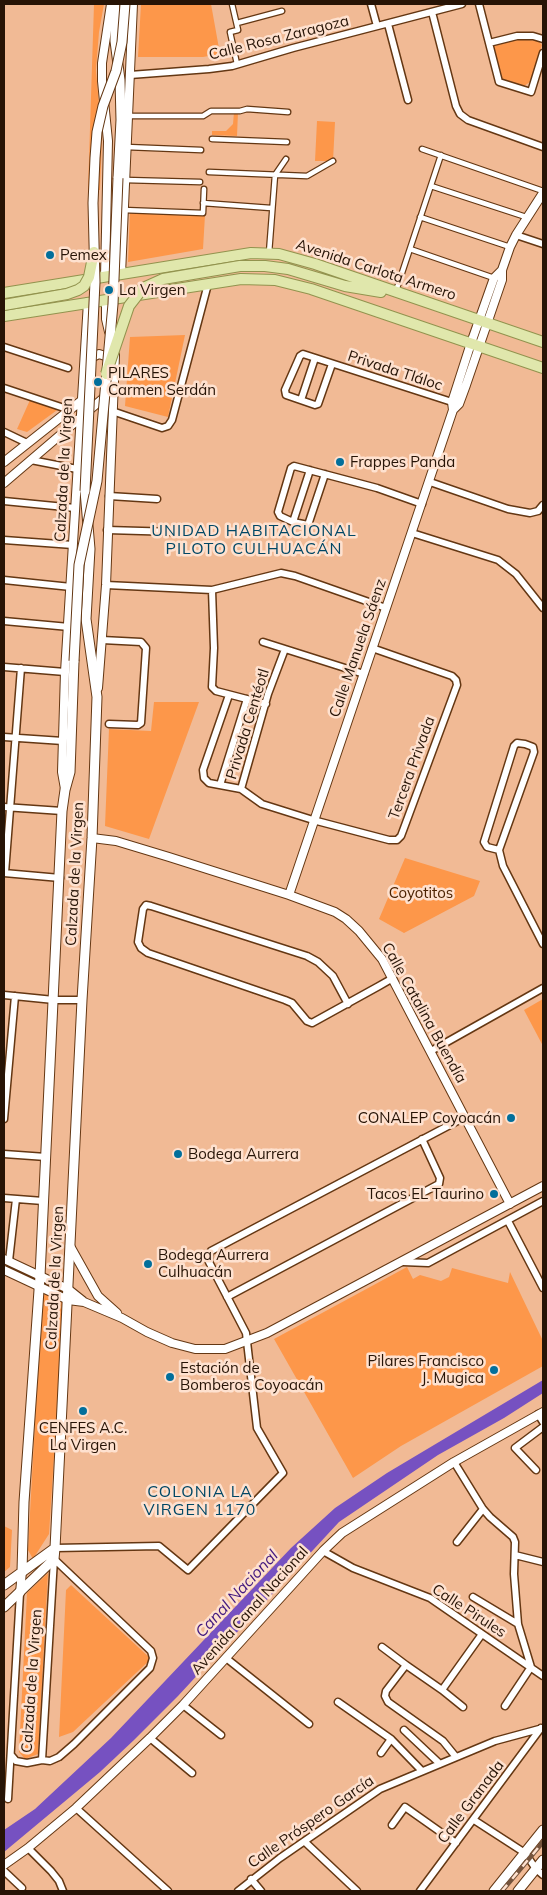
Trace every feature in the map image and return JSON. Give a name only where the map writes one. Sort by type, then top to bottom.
[{"type":"main road","name":"Calzada de la Virgen","points":[[22,1571],[24,1502],[40,1276],[62,811],[70,772],[79,565],[97,481],[122,179],[120,80],[113,4]]},
{"type":"main road","name":"Calzada de la Virgen","points":[[54,1559],[98,697],[86,619],[90,549],[85,491],[95,301],[93,203],[98,132],[104,106],[116,71],[122,42],[125,4]]},
{"type":"main road","points":[[4,305],[67,294],[78,290],[84,286],[89,278],[94,252]]},
{"type":"main road","name":"Avenida Carlota Armero","points":[[4,294],[251,253],[269,253],[315,264],[543,342]]},
{"type":"main road","points":[[106,374],[129,306],[144,288],[163,279],[240,266],[266,266],[288,269],[345,286],[414,298]]},
{"type":"main road","points":[[4,316],[208,284],[259,278],[293,284],[543,368]]},
{"type":"main road","points":[[4,1585],[55,1548]]},
{"type":"main road","points":[[4,1608],[54,1559]]},
{"type":"main road","points":[[494,1891],[543,1830]]},
{"type":"main road","points":[[518,1891],[540,1872],[543,1860]]},
{"type":"street","points":[[105,276],[108,141],[102,64],[113,4]]},
{"type":"street","name":"Calzada de la Virgen","points":[[121,274],[122,179],[128,116],[133,4]]},
{"type":"street","points":[[232,4],[238,30],[230,32],[237,64]]},
{"type":"street","points":[[371,4],[377,26]]},
{"type":"street","name":"Calle Rosa Zaragoza","points":[[130,75],[209,69],[237,64],[462,4]]},
{"type":"street","points":[[479,4],[499,82],[530,92],[543,53]]},
{"type":"street","points":[[236,23],[282,11]]},
{"type":"street","points":[[432,12],[456,106],[460,114],[468,120],[543,147]]},
{"type":"street","points":[[388,24],[408,100]]},
{"type":"street","points":[[489,43],[517,36],[533,36],[543,39]]},
{"type":"street","points":[[128,116],[203,116],[212,111],[240,111],[248,109],[288,112]]},
{"type":"street","points":[[212,139],[287,142]]},
{"type":"street","points":[[126,147],[201,150]]},
{"type":"street","points":[[422,149],[542,196]]},
{"type":"street","points":[[395,292],[441,155]]},
{"type":"street","points":[[269,253],[274,175],[286,159]]},
{"type":"street","points":[[209,172],[307,176],[334,160]]},
{"type":"street","points":[[122,179],[200,182]]},
{"type":"street","points":[[430,186],[526,217]]},
{"type":"street","points":[[123,210],[203,213],[204,189]]},
{"type":"street","name":"Calle Manuela Sáenz","points":[[289,896],[313,820],[498,279],[516,234],[542,196]]},
{"type":"street","points":[[203,203],[271,208]]},
{"type":"street","points":[[420,217],[510,247]]},
{"type":"street","points":[[516,234],[543,244]]},
{"type":"street","points":[[410,249],[498,279]]},
{"type":"street","points":[[112,411],[162,428],[168,426],[172,420],[208,284]]},
{"type":"street","name":"Calzada de la Virgen","points":[[98,697],[106,585],[115,364],[114,348],[106,319],[106,300]]},
{"type":"street","name":"Calzada de la Virgen","points":[[65,790],[62,772],[65,672],[88,302]]},
{"type":"street","points":[[4,347],[68,368]]},
{"type":"street","points":[[84,372],[93,357],[99,354],[111,358],[115,364]]},
{"type":"street","points":[[303,354],[315,358],[301,400],[288,397],[285,390],[300,356],[303,354]]},
{"type":"street","name":"Privada Tláloc","points":[[315,358],[456,403]]},
{"type":"street","name":"Privada Tláloc","points":[[301,400],[315,405],[318,404],[332,364]]},
{"type":"street","points":[[4,388],[70,410]]},
{"type":"street","points":[[4,483],[113,390]]},
{"type":"street","points":[[4,462],[81,401]]},
{"type":"street","points":[[4,432],[27,444]]},
{"type":"street","points":[[30,460],[77,469]]},
{"type":"street","points":[[325,474],[308,525],[283,519],[278,512],[291,468],[294,466],[310,470],[325,474],[377,488],[422,504]]},
{"type":"street","points":[[293,522],[310,470]]},
{"type":"street","points":[[430,482],[508,509],[530,513],[538,511],[543,505]]},
{"type":"street","points":[[109,496],[158,499]]},
{"type":"street","points":[[4,501],[75,508]]},
{"type":"street","points":[[107,530],[176,532]]},
{"type":"street","points":[[412,533],[498,560],[516,574],[543,608]]},
{"type":"street","points":[[4,540],[73,546]]},
{"type":"street","points":[[106,585],[212,590],[281,573],[295,576],[386,608]]},
{"type":"street","points":[[4,580],[71,586]]},
{"type":"street","points":[[212,590],[214,648],[212,688],[229,695],[266,704]]},
{"type":"street","points":[[4,621],[69,627]]},
{"type":"street","points":[[102,640],[141,642],[146,648],[141,724],[109,724]]},
{"type":"street","points":[[262,642],[364,674]]},
{"type":"street","name":"Tercera Privada","points":[[313,820],[389,840],[397,840],[401,836],[458,685],[452,676],[372,648]]},
{"type":"street","name":"Privada Centéotl","points":[[285,649],[266,704],[241,789],[262,804],[313,820]]},
{"type":"street","points":[[4,667],[65,672]]},
{"type":"street","points":[[21,668],[16,738],[7,807],[5,873],[60,878]]},
{"type":"street","points":[[229,695],[203,770],[204,778],[209,782],[241,789]]},
{"type":"street","points":[[220,785],[247,700]]},
{"type":"street","points":[[4,737],[63,742]]},
{"type":"street","points":[[499,850],[487,847],[484,842],[514,746],[517,743],[524,744],[533,748],[534,752],[499,850],[503,866],[543,944]]},
{"type":"street","points":[[7,807],[62,811]]},
{"type":"street","name":"Calle Catalina Buendía","points":[[92,838],[116,841],[139,848],[289,896],[335,912],[346,919],[377,952],[393,978],[510,1204]]},
{"type":"street","points":[[348,1004],[333,976],[318,962],[307,956],[151,906],[146,905],[142,909],[138,942],[141,948],[148,953],[285,1000],[292,1003],[307,1021],[312,1023],[348,1004],[393,978]]},
{"type":"street","points":[[431,1051],[543,988]]},
{"type":"street","points":[[4,995],[54,1000],[82,1000]]},
{"type":"street","points":[[4,1119],[15,996]]},
{"type":"street","points":[[55,1548],[159,1546],[188,1570],[282,1473],[257,1428],[246,1333],[209,1262],[211,1251],[465,1118]]},
{"type":"street","points":[[227,1297],[439,1184],[440,1178],[422,1139]]},
{"type":"street","points":[[4,1154],[46,1157]]},
{"type":"street","points":[[4,1270],[68,1300],[84,1302],[122,1318],[146,1332],[172,1343],[195,1348],[225,1349],[267,1333],[543,1186]]},
{"type":"street","points":[[4,1198],[43,1201]]},
{"type":"street","points":[[16,1199],[6,1260],[68,1288],[84,1302]]},
{"type":"street","points":[[403,1262],[428,1263],[543,1201]]},
{"type":"street","points":[[508,1221],[543,1288]]},
{"type":"street","points":[[70,1246],[98,1296],[122,1318]]},
{"type":"street","points":[[541,1413],[543,1422]]},
{"type":"street","name":"Avenida Canal Nacional","points":[[4,1865],[28,1848],[76,1808],[150,1738],[183,1705],[323,1551],[342,1533],[454,1462],[541,1413]]},
{"type":"street","points":[[536,1470],[515,1448],[543,1428]]},
{"type":"street","points":[[454,1462],[483,1509],[513,1537],[515,1542],[514,1574],[518,1624],[531,1667],[505,1706]]},
{"type":"street","points":[[457,1542],[483,1509]]},
{"type":"street","name":"Calle Pirules","points":[[323,1551],[353,1568],[430,1598],[543,1676]]},
{"type":"street","points":[[515,1555],[543,1562]]},
{"type":"street","points":[[42,1760],[50,1761],[59,1757],[74,1744],[150,1668],[153,1658],[150,1651],[54,1559]]},
{"type":"street","name":"Calzada de la Virgen","points":[[22,1571],[11,1755],[16,1760],[27,1762],[42,1760],[54,1559]]},
{"type":"street","points":[[473,1597],[518,1624]]},
{"type":"street","points":[[442,1690],[482,1634]]},
{"type":"street","points":[[382,1648],[463,1707]]},
{"type":"street","points":[[226,1658],[309,1724]]},
{"type":"street","points":[[406,1665],[386,1691],[385,1696],[388,1702],[442,1741],[456,1757]]},
{"type":"street","points":[[338,1702],[391,1739],[422,1771]]},
{"type":"street","points":[[183,1705],[221,1735]]},
{"type":"street","name":"Calle Próspero García","points":[[238,1891],[380,1789],[495,1741],[542,1728]]},
{"type":"street","name":"Calle Granada","points":[[420,1891],[542,1728]]},
{"type":"street","points":[[404,1730],[440,1764]]},
{"type":"street","points":[[150,1738],[192,1773]]},
{"type":"street","points":[[381,1753],[391,1739]]},
{"type":"street","points":[[8,1799],[11,1755]]},
{"type":"street","points":[[392,1825],[406,1807],[456,1843]]},
{"type":"street","points":[[76,1808],[168,1891]]},
{"type":"street","points":[[474,1820],[525,1853],[540,1872]]},
{"type":"street","points":[[305,1842],[357,1891]]},
{"type":"street","points":[[28,1848],[51,1871],[59,1881],[63,1891]]},
{"type":"street","points":[[4,1871],[22,1888]]},
{"type":"street","points":[[251,1880],[261,1891]]},
{"type":"green space","points":[[94,4],[104,4],[99,32],[96,70],[102,139],[100,190],[88,190]]},
{"type":"green space","points":[[141,4],[211,4],[220,54],[203,57],[138,57]]},
{"type":"green space","points":[[520,39],[538,41],[542,45],[530,82],[524,86],[504,81],[494,46]]},
{"type":"green space","points":[[234,112],[238,112],[237,136],[212,135],[212,131],[226,131],[233,124]]},
{"type":"green space","points":[[317,121],[335,122],[333,161],[315,161]]},
{"type":"green space","points":[[130,211],[205,215],[203,249],[128,262]]},
{"type":"green space","points":[[185,335],[168,417],[125,406],[130,337]]},
{"type":"green space","points":[[30,400],[60,408],[27,432],[17,429]]},
{"type":"green space","points":[[154,702],[199,702],[149,839],[105,826],[109,729],[151,731]]},
{"type":"green space","name":"Coyotitos","points":[[405,858],[480,881],[474,896],[404,933],[379,919]]},
{"type":"green space","points":[[543,999],[543,1046],[524,1010]]},
{"type":"green space","points":[[407,1267],[413,1279],[420,1275],[441,1281],[449,1277],[452,1268],[508,1283],[510,1272],[543,1341],[543,1366],[401,1446],[353,1478],[274,1339]]},
{"type":"green space","points":[[42,1292],[64,1301],[49,1534],[33,1559],[28,1550]]},
{"type":"green space","points":[[4,1526],[12,1530],[10,1567],[4,1572]]},
{"type":"green space","points":[[48,1573],[38,1754],[25,1759],[19,1752],[27,1593]]},
{"type":"green space","points":[[71,1585],[151,1659],[73,1732],[59,1737],[66,1590]]},
{"type":"shaded area","name":"Canal Nacional","points":[[543,1380],[543,1393],[504,1418],[438,1455],[339,1522],[178,1696],[134,1740],[100,1772],[4,1852],[4,1830],[35,1809],[111,1738],[291,1548],[335,1508],[387,1473]]},
{"type":"railway","points":[[502,1891],[543,1842]]},
{"type":"place","name":"Pemex","points":[[50,255]]},
{"type":"place","name":"La Virgen","points":[[109,290]]},
{"type":"place","name":"PILARES Carmen Serdán","points":[[98,382]]},
{"type":"place","name":"Frappes Panda","points":[[340,462]]},
{"type":"place","name":"CONALEP Coyoacán","points":[[511,1118]]},
{"type":"place","name":"Bodega Aurrera","points":[[178,1154]]},
{"type":"place","name":"Tacos EL Taurino","points":[[494,1194]]},
{"type":"place","name":"Bodega Aurrera Culhuacán","points":[[148,1264]]},
{"type":"place","name":"Pilares Francisco J. Mugica","points":[[494,1370]]},
{"type":"place","name":"Estación de Bomberos Coyoacán","points":[[170,1377]]},
{"type":"place","name":"CENFES A.C. La Virgen","points":[[83,1411]]},
{"type":"district","name":"UNIDAD HABITACIONAL PILOTO CULHUACÁN","points":[[254,540]]},
{"type":"district","name":"COLONIA LA VIRGEN 1170","points":[[200,1501]]}]
